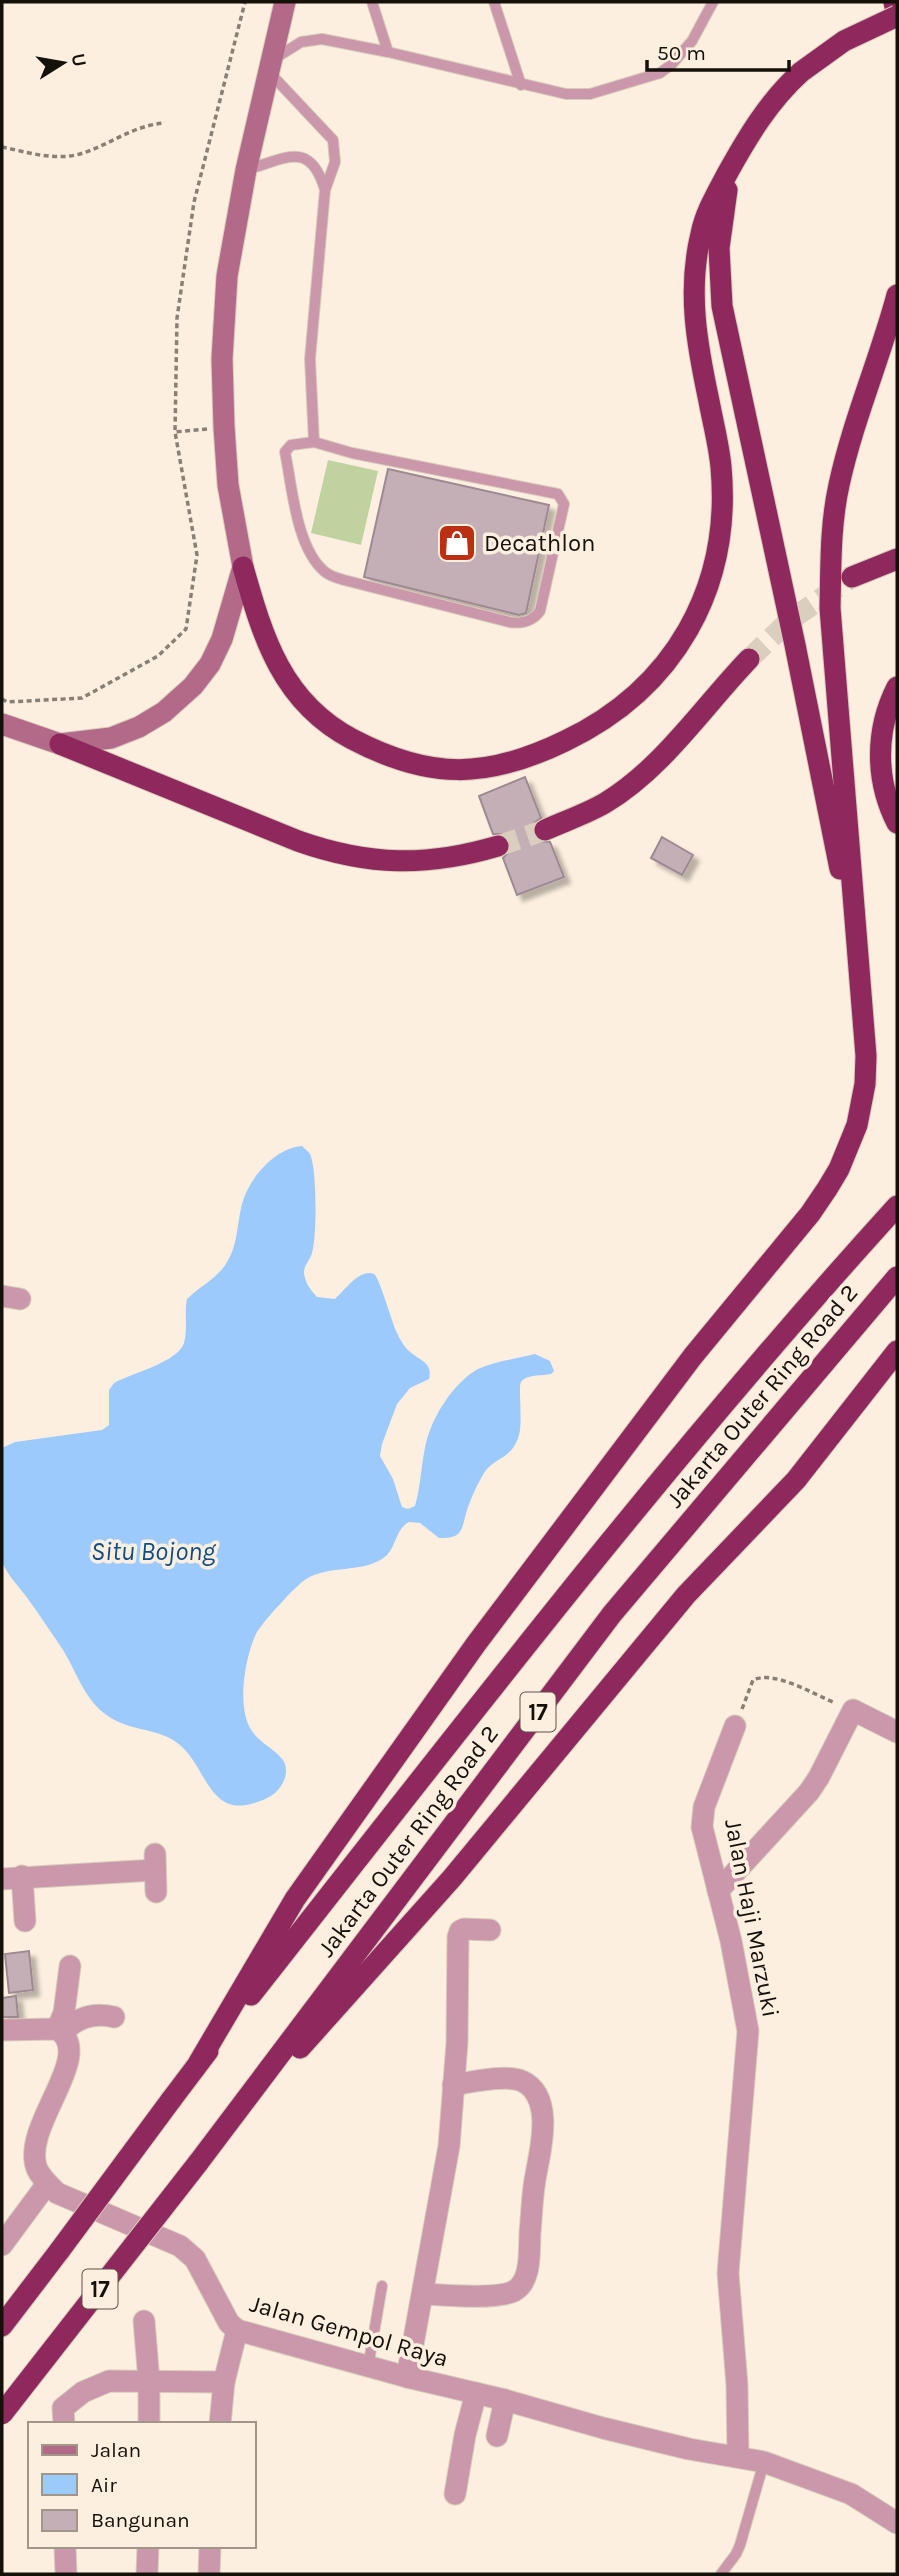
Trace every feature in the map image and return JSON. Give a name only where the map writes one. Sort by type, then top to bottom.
[{"type":"highway","points":[[243,567],[264,640],[293,688],[332,727],[367,747],[401,761],[443,770],[483,769],[505,764],[582,733],[602,722],[635,696],[666,665],[690,629],[709,584],[716,550],[721,517],[721,467],[696,336],[694,278],[701,233],[713,200],[743,144],[765,111],[801,72],[845,41],[897,16],[894,2]]},
{"type":"highway","points":[[731,167],[719,248],[722,306],[795,645],[859,966]]},
{"type":"highway","points":[[199,2062],[295,1899],[476,1644],[693,1356],[810,1214],[839,1169],[857,1125],[865,1084],[864,1014],[830,608],[832,543],[838,488],[848,448],[897,295]]},
{"type":"highway","points":[[852,577],[897,559]]},
{"type":"highway","points":[[545,830],[602,805],[631,785],[749,659]]},
{"type":"highway","points":[[897,687],[887,712],[880,753],[884,790],[897,823]]},
{"type":"highway","points":[[60,744],[298,841],[339,854],[382,861],[427,861],[447,859],[498,846]]},
{"type":"highway","name":"Jakarta Outer Ring Road 2","points":[[2,2326],[199,2062],[544,1622],[820,1292],[897,1206]]},
{"type":"highway","name":"Jakarta Outer Ring Road 2","points":[[2,2414],[199,2162],[612,1614],[897,1278]]},
{"type":"highway","points":[[199,2162],[452,1878],[686,1595],[796,1480],[897,1351]]},
{"type":"main road","points":[[2,724],[60,744],[95,741],[127,732],[151,721],[180,700],[203,674],[216,652],[243,567],[229,485],[224,427],[222,359],[227,276],[246,170],[285,2]]},
{"type":"street","points":[[718,1891],[809,1792],[820,1777],[853,1710],[897,1732]]},
{"type":"street","name":"Jalan Haji Marzuki","points":[[735,1726],[704,1807],[702,1827],[748,2031],[728,2273],[737,2385],[738,2456]]},
{"type":"street","points":[[25,1921],[12,1877],[155,1862],[156,1892]]},
{"type":"street","points":[[407,2377],[449,2147],[457,2043],[458,1937],[464,1929],[490,1930]]},
{"type":"street","points":[[59,2031],[70,1966]]},
{"type":"street","points":[[2,2030],[59,2031],[73,2021],[88,2016],[114,2017]]},
{"type":"street","points":[[2,2245],[11,2220],[47,2183],[36,2167],[36,2145],[47,2107],[68,2066],[71,2053],[68,2040],[59,2031]]},
{"type":"street","points":[[424,2294],[493,2296],[514,2291],[526,2278],[544,2124],[534,2090],[521,2081],[509,2078],[453,2085]]},
{"type":"street","name":"Jalan Gempol Raya","points":[[47,2183],[57,2193],[180,2246],[195,2259],[229,2323],[237,2330],[368,2367],[677,2446],[764,2462],[851,2494],[897,2523]]},
{"type":"street","points":[[145,2321],[149,2422]]},
{"type":"street","points":[[220,2422],[224,2382],[237,2330]]},
{"type":"street","points":[[64,2422],[64,2408],[83,2392],[109,2381],[224,2382]]},
{"type":"street","points":[[455,2494],[465,2435],[476,2393]]},
{"type":"street","points":[[497,2436],[505,2400]]},
{"type":"street","points":[[65,2548],[66,2574]]},
{"type":"street","points":[[147,2574],[148,2548]]},
{"type":"street","points":[[209,2574],[210,2548]]},
{"type":"lane","points":[[372,2],[388,52]]},
{"type":"lane","points":[[494,2],[521,85]]},
{"type":"lane","points":[[314,442],[310,359],[325,190],[335,162],[333,140],[271,66],[301,42],[323,39],[578,96],[660,73],[687,48],[713,2]]},
{"type":"lane","points":[[246,170],[296,156],[310,159],[319,171],[325,190]]},
{"type":"lane","points":[[314,442],[445,477],[558,494],[564,504],[540,611],[536,617],[520,624],[326,574],[317,564],[300,529],[285,452],[291,445],[314,442]]},
{"type":"lane","points":[[368,2367],[382,2286]]},
{"type":"lane","points":[[721,2574],[740,2545],[764,2462]]},
{"type":"path","points":[[2,699],[7,702],[82,698],[158,656],[186,629],[197,555],[175,432],[177,318],[194,202],[244,2]]},
{"type":"path","points":[[2,147],[58,157],[81,154],[147,124],[164,123]]},
{"type":"path","points":[[175,432],[224,427]]},
{"type":"path","points":[[735,1726],[753,1680],[762,1676],[773,1677],[853,1710]]},
{"type":"green space","points":[[328,460],[378,471],[361,545],[311,533]]},
{"type":"water","name":"Situ Bojong","points":[[302,1146],[310,1154],[315,1187],[314,1245],[304,1273],[309,1286],[317,1297],[335,1299],[358,1277],[374,1274],[401,1340],[429,1369],[429,1379],[410,1388],[397,1404],[382,1444],[380,1456],[393,1479],[402,1507],[408,1509],[415,1506],[429,1433],[445,1401],[461,1382],[485,1366],[535,1354],[550,1361],[554,1371],[551,1374],[523,1379],[521,1382],[520,1429],[516,1443],[508,1454],[493,1463],[484,1473],[471,1498],[459,1533],[452,1537],[439,1538],[420,1523],[409,1522],[382,1559],[373,1564],[311,1576],[292,1592],[259,1629],[246,1669],[244,1710],[252,1731],[283,1760],[286,1773],[281,1786],[273,1795],[264,1800],[237,1806],[226,1803],[217,1796],[189,1754],[172,1739],[117,1721],[99,1709],[86,1693],[61,1647],[3,1564],[2,1448],[15,1442],[102,1430],[109,1425],[109,1390],[114,1383],[164,1361],[180,1350],[185,1337],[187,1299],[223,1268],[231,1255],[245,1194],[257,1175],[282,1152]]},
{"type":"building","name":"Decathlon","points":[[388,469],[549,505],[526,613],[519,615],[364,577]]},
{"type":"building","points":[[525,777],[541,818],[534,823],[533,835],[538,841],[550,842],[564,877],[517,895],[503,858],[510,850],[510,842],[502,834],[493,834],[479,796]]},
{"type":"building","points":[[662,837],[693,855],[682,875],[651,858]]},
{"type":"building","points":[[29,1951],[33,1990],[9,1993],[5,1954]]},
{"type":"building","points":[[16,1996],[18,2017],[2,2017],[2,1998]]},
{"type":"tunnel","points":[[749,659],[789,621],[852,577]]},
{"type":"tunnel","points":[[498,846],[545,830]]},
{"type":"place","name":"Decathlon","points":[[457,543]]}]
